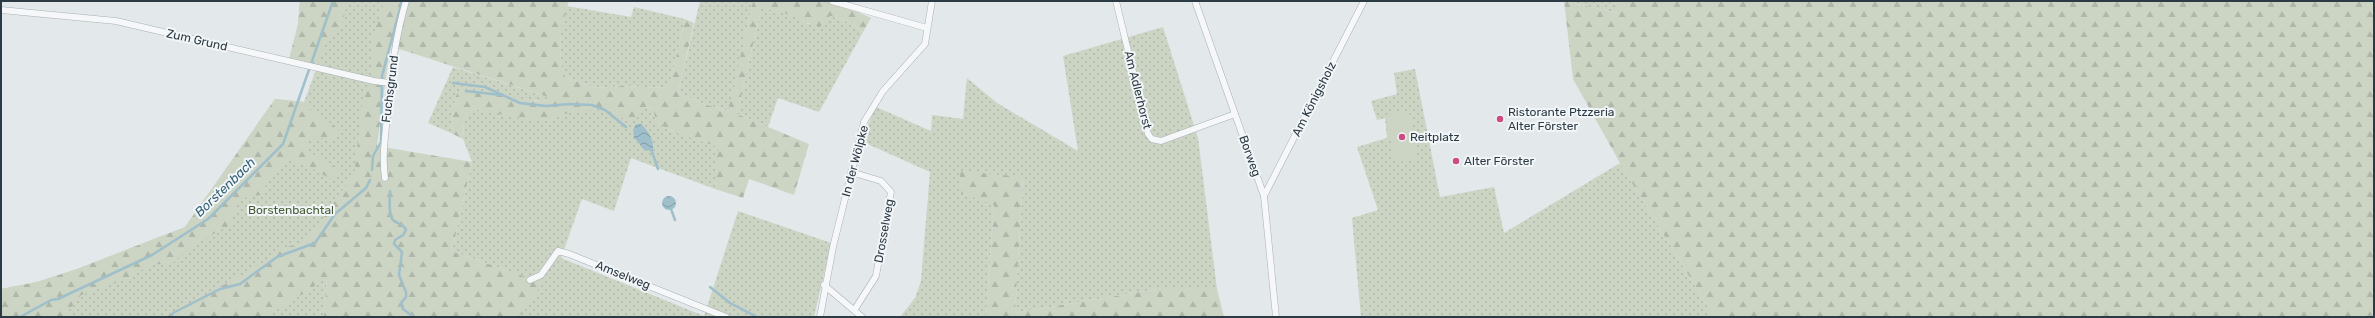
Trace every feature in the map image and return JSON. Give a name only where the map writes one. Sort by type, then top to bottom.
[{"type":"street","name":"Fuchsgrund","points":[[384,178],[384,142],[388,83],[406,1]]},
{"type":"street","points":[[832,1],[927,28]]},
{"type":"street","name":"In der Wölpke","points":[[820,317],[824,285],[859,138],[872,108],[884,91],[925,44],[932,1]]},
{"type":"street","name":"Am Adlerhorst","points":[[1116,1],[1148,134],[1152,139],[1161,141],[1235,114]]},
{"type":"street","name":"Borweg","points":[[1195,1],[1264,196],[1276,317]]},
{"type":"street","name":"Am Königsholz","points":[[1264,196],[1364,1]]},
{"type":"street","name":"Zum Grund","points":[[1,10],[116,20],[374,81],[388,83]]},
{"type":"street","name":"Drosselweg","points":[[851,172],[881,181],[891,192],[876,276],[854,309]]},
{"type":"street","name":"Amselweg","points":[[530,280],[541,276],[558,251],[570,254],[726,317]]},
{"type":"street","points":[[824,285],[862,317]]},
{"type":"green space","name":"Borstenbachtal","points":[[300,1],[402,1],[327,278],[324,317],[1,317],[1,289],[37,282],[77,269],[185,227],[275,99],[304,102],[317,67],[298,24]]},
{"type":"green space","points":[[300,1],[348,1],[342,23],[326,40],[317,67],[289,59],[298,24]]},
{"type":"green space","points":[[383,1],[569,1],[562,29],[560,49],[562,68],[565,77],[596,88],[623,86],[669,88],[685,19],[694,23],[678,93],[704,104],[728,111],[753,1],[833,1],[871,18],[863,32],[842,19],[830,16],[820,27],[784,13],[761,9],[737,114],[809,144],[794,195],[749,179],[743,198],[715,189],[718,147],[669,130],[656,121],[653,108],[642,107],[633,120],[613,116],[601,109],[564,114],[551,121],[526,119],[474,109],[467,114],[463,139],[451,133],[455,99],[458,92],[473,92],[545,102],[548,97],[390,46],[377,146],[472,162],[452,251],[543,283],[519,317],[324,317],[327,278],[266,317],[162,317],[172,314],[256,267],[282,249],[302,242],[320,225],[329,206],[354,176],[363,97],[373,73],[371,40],[380,16]]},
{"type":"green space","points":[[700,1],[753,1],[729,111],[704,104],[678,93]]},
{"type":"green space","points":[[1564,1],[1615,1],[1618,13]]},
{"type":"green space","points":[[1564,1],[1617,13],[1615,1],[2374,1],[2374,317],[1714,317],[1620,163],[1573,79]]},
{"type":"green space","points":[[567,6],[631,17],[634,7],[685,19],[669,88],[623,86],[596,88],[565,77],[561,60],[560,42]]},
{"type":"green space","points":[[761,9],[786,13],[809,24],[824,20],[829,16],[842,19],[863,32],[819,112],[778,98],[768,127],[737,114]]},
{"type":"green space","points":[[1163,27],[1198,138],[1217,289],[1157,289],[1015,313],[1023,177],[959,192],[994,204],[986,317],[900,317],[915,298],[921,281],[930,172],[861,141],[876,107],[931,131],[932,115],[963,119],[967,78],[997,103],[1078,151],[1063,56]]},
{"type":"green space","points":[[453,67],[548,97],[545,102],[535,100],[455,99],[451,133],[428,123]]},
{"type":"green space","points":[[1415,69],[1440,197],[1494,187],[1504,233],[1620,163],[1714,317],[1361,317],[1352,218],[1378,210],[1357,147],[1387,138],[1385,118],[1377,120],[1371,101],[1397,94],[1394,73]]},
{"type":"green space","points":[[275,99],[304,102],[311,111],[339,129],[332,140],[320,138],[309,139],[306,150],[341,171],[331,179],[307,166],[287,160],[280,169],[269,176],[263,195],[248,197],[243,199],[237,205],[231,224],[189,248],[173,263],[149,265],[130,278],[81,295],[69,310],[71,317],[1,317],[1,289],[37,282],[77,269],[185,227]]},
{"type":"green space","points":[[642,107],[653,108],[656,121],[669,130],[719,147],[715,189],[631,158],[614,211],[582,199],[561,258],[704,316],[738,211],[831,243],[814,317],[519,317],[542,283],[452,251],[472,162],[463,139],[464,121],[469,111],[474,109],[550,121],[564,114],[582,110],[601,109],[613,116]]},
{"type":"green space","name":"Reitplatz","points":[[1409,110],[1418,158],[1395,163],[1385,115]]},
{"type":"green space","points":[[960,171],[1023,177],[1015,313],[1157,289],[1217,289],[1224,317],[986,317],[994,205],[959,192]]},
{"type":"water","points":[[636,124],[641,124],[649,133],[653,143],[653,151],[644,150],[634,137],[633,130]]},
{"type":"water","points":[[669,196],[674,198],[676,203],[674,208],[669,210],[664,208],[662,203],[664,198]]},
{"type":"waterway","name":"Borstenbach","points":[[20,317],[51,300],[58,299],[152,255],[208,219],[283,144],[333,1]]},
{"type":"waterway","name":"Borstenbach","points":[[372,170],[373,156],[381,142],[382,76],[402,1]]},
{"type":"waterway","points":[[453,83],[485,87],[520,103],[546,106],[569,104],[592,105],[605,110],[626,127]]},
{"type":"waterway","points":[[466,91],[501,95]]},
{"type":"waterway","points":[[651,149],[658,169]]},
{"type":"waterway","name":"Borstenbach","points":[[171,317],[173,313],[220,289],[240,284],[277,257],[315,243],[335,214],[366,188],[370,180]]},
{"type":"waterway","points":[[390,191],[391,218],[403,226],[406,230],[403,235],[395,240],[394,244],[402,252],[399,275],[406,292],[406,297],[401,303],[403,309],[414,317]]},
{"type":"waterway","points":[[671,209],[675,220]]},
{"type":"waterway","points":[[710,287],[730,303],[757,317]]},
{"type":"place","name":"Ristorante Ptzzeria Alter Förster","points":[[1500,119]]},
{"type":"place","name":"Reitplatz","points":[[1402,137]]},
{"type":"place","name":"Alter Förster","points":[[1456,161]]}]
